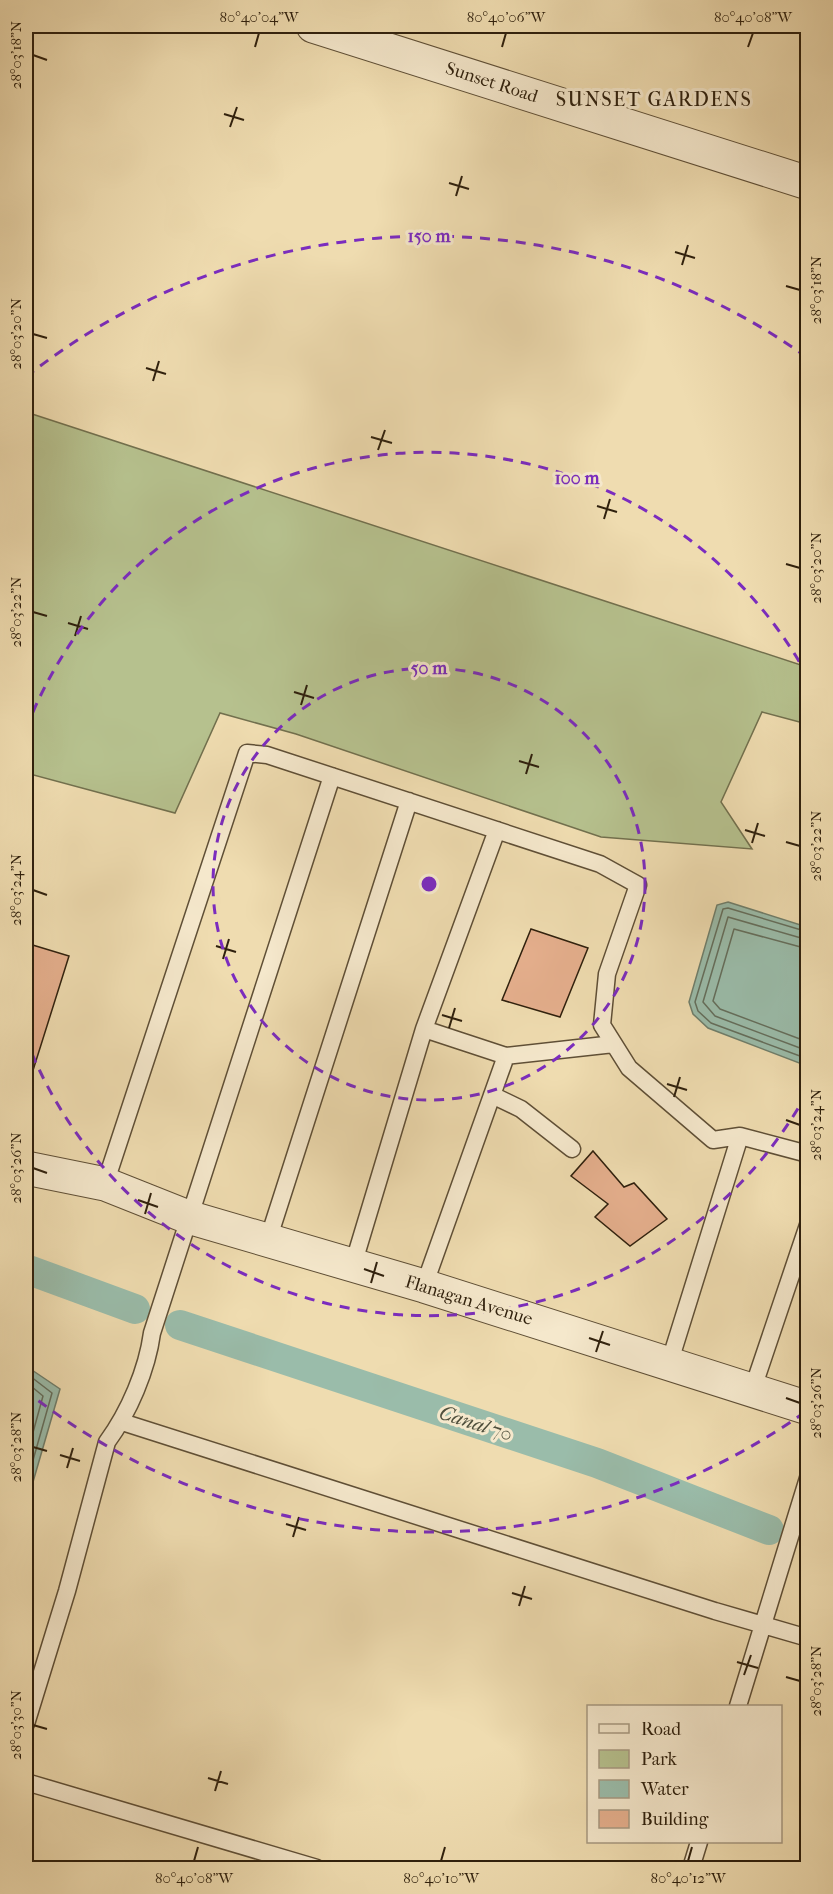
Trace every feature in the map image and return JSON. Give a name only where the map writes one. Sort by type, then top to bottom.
[{"type":"street","name":"Sunset Road","points":[[313,26],[807,183]]},
{"type":"street","name":"Flanagan Avenue","points":[[26,1168],[105,1184],[188,1217],[424,1286],[807,1408]]},
{"type":"lane","points":[[105,1184],[247,753],[267,754],[600,864],[638,885],[607,974],[602,1025],[629,1068],[713,1140],[740,1136],[807,1154]]},
{"type":"lane","points":[[26,1724],[67,1591],[107,1442],[122,1422],[150,1349],[152,1333],[188,1217],[332,776]]},
{"type":"lane","points":[[268,1240],[409,801]]},
{"type":"lane","points":[[353,1265],[424,1029],[497,830]]},
{"type":"lane","points":[[424,1029],[506,1056],[614,1044]]},
{"type":"lane","points":[[424,1286],[506,1056]]},
{"type":"lane","points":[[492,1095],[521,1109],[572,1149]]},
{"type":"lane","points":[[669,1364],[740,1136]]},
{"type":"lane","points":[[752,1391],[807,1225]]},
{"type":"lane","points":[[122,1422],[807,1638]]},
{"type":"lane","points":[[739,1705],[807,1478]]},
{"type":"lane","points":[[26,1782],[317,1869]]},
{"type":"lane","points":[[691,1869],[699,1843]]},
{"type":"green space","points":[[26,412],[807,667],[807,724],[762,712],[721,802],[752,849],[601,837],[296,734],[220,713],[175,813],[26,773]]},
{"type":"water","points":[[728,902],[807,927],[807,1066],[708,1028],[693,1014],[689,1002],[717,905]]},
{"type":"water","points":[[26,1366],[60,1389],[26,1506]]},
{"type":"building","points":[[531,929],[588,948],[560,1017],[502,1000]]},
{"type":"building","points":[[26,943],[69,956],[29,1083],[26,1082]]},
{"type":"building","points":[[593,1151],[624,1187],[634,1183],[667,1219],[630,1246],[595,1217],[608,1204],[571,1176]]},
{"type":"waterway","name":"Canal 70","points":[[26,1269],[135,1309]]},
{"type":"waterway","name":"Canal 70","points":[[180,1325],[597,1463],[769,1530]]},
{"type":"district","name":"SUNSET GARDENS","points":[[654,99]]}]
